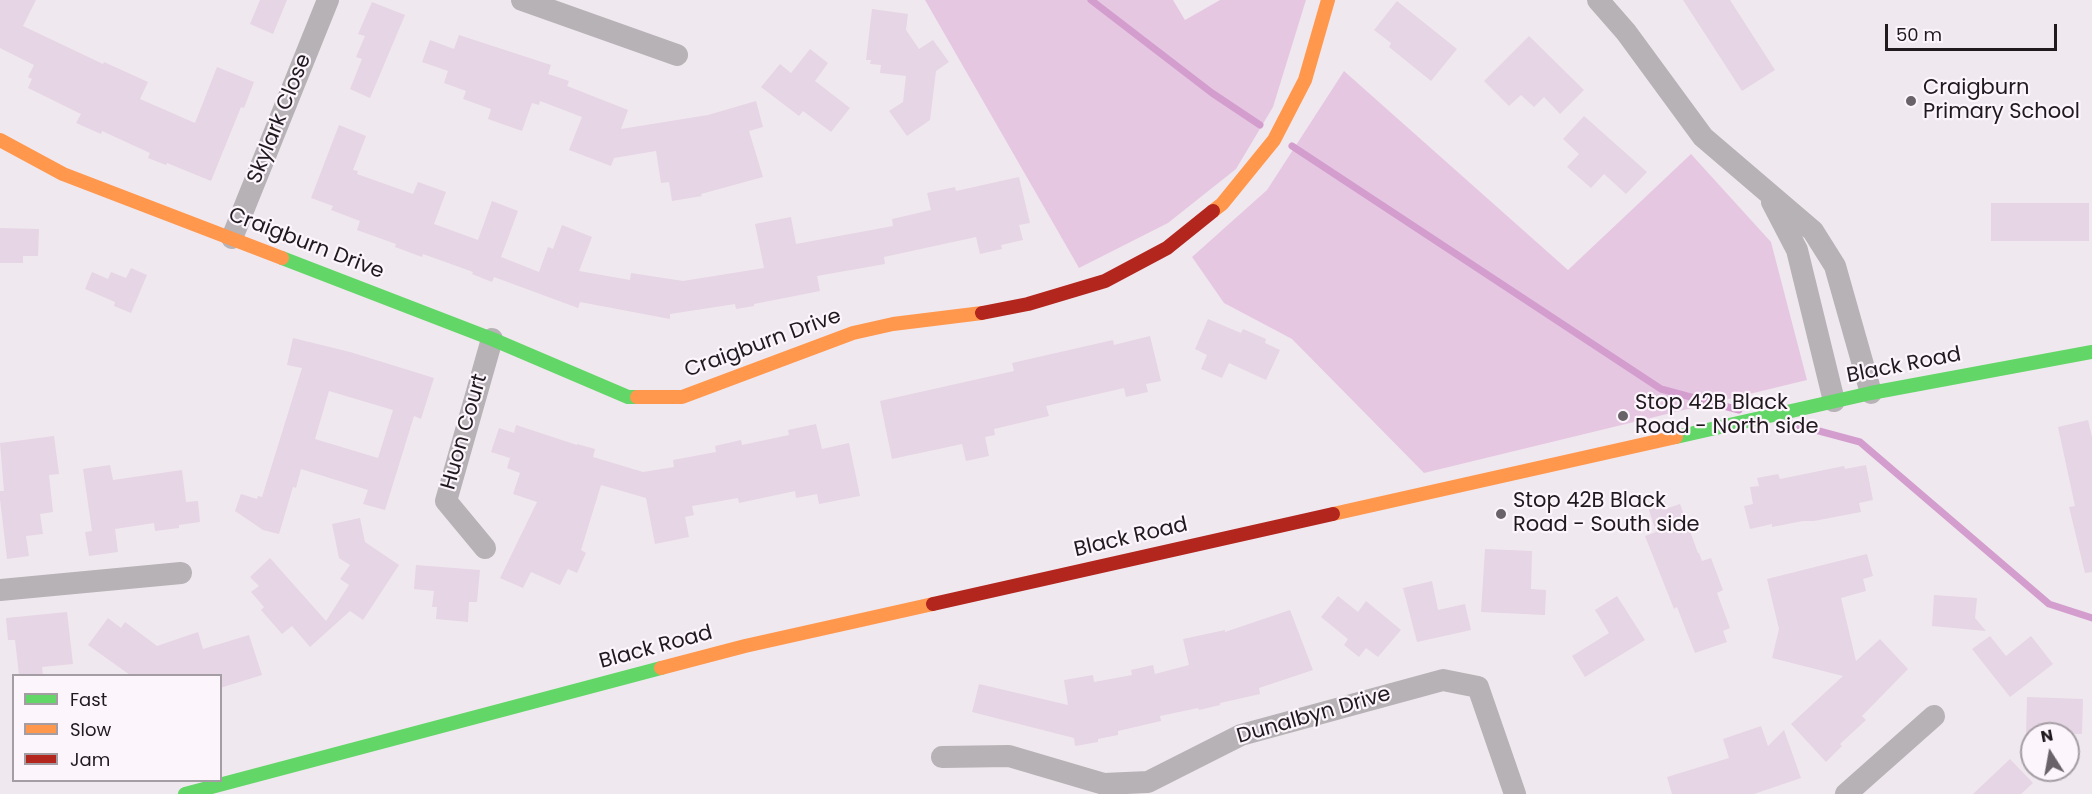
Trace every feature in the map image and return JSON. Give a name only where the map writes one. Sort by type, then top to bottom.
[{"type":"main road","name":"Craigburn Drive","points":[[0,140],[63,174],[492,339],[628,397],[682,397],[854,333],[892,324],[972,315],[1028,304],[1105,280],[1167,248],[1222,204],[1274,140],[1305,80],[1328,0]]},
{"type":"main road","name":"Black Road","points":[[185,794],[745,646],[1834,401],[2092,351]]},
{"type":"street","name":"Skylark Close","points":[[231,238],[328,0]]},
{"type":"street","points":[[522,0],[677,55]]},
{"type":"street","points":[[1598,0],[1626,32],[1703,137],[1813,231],[1835,266],[1871,393]]},
{"type":"street","points":[[1768,192],[1797,250],[1834,401]]},
{"type":"street","name":"Huon Court","points":[[485,548],[446,501],[492,339]]},
{"type":"street","points":[[0,590],[182,573]]},
{"type":"street","name":"Dunalbyn Drive","points":[[942,757],[1009,756],[1104,784],[1148,782],[1241,735],[1443,680],[1478,687],[1515,794]]},
{"type":"street","points":[[1846,794],[1934,716]]},
{"type":"shaded area","points":[[925,0],[1173,0],[1185,20],[1220,0],[1306,0],[1273,107],[1236,169],[1168,223],[1079,268]]},
{"type":"shaded area","points":[[1344,71],[1568,270],[1691,154],[1771,242],[1807,380],[1424,473],[1292,339],[1224,303],[1192,257],[1267,190]]},
{"type":"building","points":[[0,0],[36,0],[23,26],[103,64],[104,62],[148,82],[140,99],[195,123],[217,67],[254,82],[244,108],[241,107],[211,181],[167,163],[166,165],[148,158],[150,153],[102,131],[101,134],[76,123],[81,114],[28,88],[32,79],[28,77],[34,65],[0,48]]},
{"type":"building","points":[[260,0],[287,0],[273,34],[250,24]]},
{"type":"building","points":[[1683,0],[1730,0],[1775,70],[1742,91]]},
{"type":"building","points":[[1397,1],[1457,49],[1431,81],[1389,47],[1391,43],[1374,30]]},
{"type":"building","points":[[372,2],[405,15],[370,98],[350,89],[362,59],[356,57],[365,36],[358,34]]},
{"type":"building","points":[[872,9],[908,14],[906,30],[919,49],[933,40],[949,62],[936,71],[930,120],[907,136],[889,111],[903,102],[906,76],[880,73],[881,65],[870,64],[871,60],[866,60]]},
{"type":"building","points":[[459,35],[551,65],[548,74],[569,81],[567,86],[628,110],[621,129],[708,115],[756,101],[763,127],[749,131],[763,177],[701,194],[702,196],[672,201],[669,182],[661,183],[656,151],[614,158],[611,166],[569,150],[582,117],[540,101],[539,105],[532,103],[522,131],[488,119],[491,109],[463,99],[466,91],[444,83],[448,71],[422,62],[430,40],[454,49]]},
{"type":"building","points":[[1529,36],[1584,90],[1560,114],[1544,97],[1534,107],[1521,95],[1509,106],[1484,81]]},
{"type":"building","points":[[810,49],[828,63],[815,81],[850,108],[831,132],[803,111],[799,116],[761,87],[780,64],[791,73]]},
{"type":"building","points":[[1584,116],[1647,172],[1626,194],[1604,174],[1591,188],[1567,167],[1579,154],[1563,139]]},
{"type":"building","points":[[339,125],[366,136],[353,170],[358,171],[357,174],[413,194],[418,182],[446,192],[434,224],[478,240],[492,201],[518,211],[501,257],[539,272],[548,247],[553,249],[562,225],[592,237],[579,271],[630,280],[631,273],[683,281],[764,268],[755,224],[791,217],[796,244],[893,226],[892,219],[931,210],[927,193],[955,187],[956,191],[1019,177],[1030,223],[1019,225],[1023,240],[1001,245],[1002,249],[980,254],[976,237],[884,257],[885,264],[817,276],[820,291],[754,304],[754,306],[736,309],[735,304],[670,314],[670,319],[580,302],[578,308],[494,277],[492,282],[472,274],[473,272],[423,254],[422,257],[395,247],[396,244],[357,230],[360,221],[331,210],[333,206],[311,198]]},
{"type":"building","points":[[1991,203],[2089,203],[2089,241],[1991,241]]},
{"type":"building","points":[[0,228],[39,229],[38,256],[23,256],[23,263],[0,263]]},
{"type":"building","points":[[131,268],[147,275],[131,313],[114,306],[115,302],[85,289],[92,272],[108,279],[111,272],[126,278]]},
{"type":"building","points":[[1208,319],[1241,333],[1243,329],[1266,339],[1265,343],[1280,350],[1266,380],[1229,363],[1222,378],[1201,369],[1207,355],[1195,349]]},
{"type":"building","points":[[1150,336],[1161,381],[1146,384],[1148,392],[1126,397],[1124,388],[1046,406],[1049,416],[994,429],[995,435],[985,437],[989,456],[966,461],[962,444],[892,459],[880,401],[1014,371],[1012,363],[1113,340],[1114,345]]},
{"type":"building","points":[[293,338],[350,352],[434,378],[421,419],[414,416],[385,510],[363,504],[368,490],[301,469],[296,488],[293,487],[279,534],[263,530],[235,511],[241,494],[257,499],[258,496],[262,497],[302,368],[287,365]],"holes":[[[329,391],[393,410],[378,458],[315,439]]]},
{"type":"building","points":[[2088,420],[2092,437],[2092,572],[2085,573],[2069,507],[2075,506],[2058,427]]},
{"type":"building","points":[[816,424],[822,449],[849,443],[860,496],[819,504],[817,494],[796,498],[795,491],[739,503],[738,498],[692,506],[694,515],[685,517],[689,537],[655,544],[646,498],[601,485],[581,550],[586,553],[577,573],[568,569],[560,585],[531,572],[523,588],[500,578],[537,502],[513,494],[520,473],[507,468],[510,458],[491,452],[499,428],[514,433],[516,425],[595,449],[593,457],[643,472],[674,467],[673,460],[716,452],[715,446],[741,440],[742,445],[789,435],[788,430]]},
{"type":"building","points":[[54,436],[59,474],[49,475],[53,512],[40,514],[43,534],[26,536],[29,556],[7,559],[0,499],[0,491],[4,491],[0,443]]},
{"type":"building","points":[[110,465],[113,480],[182,470],[186,502],[198,501],[200,522],[155,531],[154,523],[115,529],[118,552],[89,556],[85,532],[92,531],[83,469]]},
{"type":"building","points":[[1866,465],[1873,500],[1859,503],[1861,512],[1750,529],[1744,506],[1753,504],[1750,487],[1759,486],[1757,478],[1778,474],[1780,479],[1844,466],[1845,469]]},
{"type":"building","points":[[1665,501],[1668,508],[1680,504],[1702,561],[1711,558],[1723,590],[1717,593],[1730,628],[1723,631],[1727,642],[1695,653],[1677,607],[1674,609],[1645,536],[1656,532],[1648,507]]},
{"type":"building","points":[[360,518],[365,542],[399,565],[363,620],[350,611],[310,647],[292,626],[282,634],[261,610],[264,607],[251,592],[259,586],[250,577],[270,558],[326,621],[349,585],[340,579],[350,565],[339,558],[332,524]]},
{"type":"building","points":[[1485,549],[1532,551],[1531,589],[1546,590],[1545,615],[1481,612]]},
{"type":"building","points":[[1867,554],[1873,576],[1863,579],[1866,591],[1841,598],[1856,661],[1880,639],[1908,669],[1862,716],[1866,720],[1840,744],[1842,746],[1826,762],[1791,724],[1843,676],[1772,658],[1779,629],[1767,579]]},
{"type":"building","points":[[416,565],[480,570],[477,602],[469,602],[468,622],[436,619],[437,607],[432,607],[434,591],[414,589]]},
{"type":"building","points":[[1432,581],[1438,610],[1465,604],[1471,630],[1417,642],[1403,588]]},
{"type":"building","points":[[1934,595],[1977,598],[1975,618],[1986,631],[1932,626]]},
{"type":"building","points":[[1338,596],[1358,612],[1366,601],[1401,630],[1378,657],[1366,648],[1359,657],[1344,645],[1348,639],[1321,617]]},
{"type":"building","points":[[1617,596],[1645,640],[1585,677],[1572,656],[1609,633],[1595,610]]},
{"type":"building","points":[[1290,610],[1313,670],[1259,688],[1260,694],[1199,710],[1198,708],[1160,716],[1161,721],[1118,731],[1118,735],[1098,739],[1098,742],[1075,746],[1074,738],[972,712],[979,684],[1068,705],[1064,680],[1093,675],[1094,682],[1132,675],[1131,670],[1153,665],[1155,674],[1189,665],[1183,639],[1225,630],[1225,632]]},
{"type":"building","points":[[67,612],[73,664],[42,667],[43,674],[19,674],[15,640],[8,640],[6,618]]},
{"type":"building","points":[[108,618],[121,628],[125,622],[157,646],[198,632],[203,649],[249,635],[262,675],[222,687],[222,674],[129,674],[88,645]]},
{"type":"building","points":[[1990,636],[2006,656],[2031,636],[2053,664],[2010,697],[1972,649]]},
{"type":"building","points":[[2027,697],[2083,699],[2082,734],[2080,734],[2080,722],[2026,722]]},
{"type":"building","points":[[1761,726],[1768,746],[1784,730],[1801,778],[1754,794],[1672,794],[1667,777],[1729,758],[1723,739]]},
{"type":"building","points":[[2010,759],[2020,769],[2020,782],[2033,783],[2021,794],[1973,794]]},
{"type":"waterway","points":[[1091,0],[1212,93],[1260,125]]},
{"type":"waterway","points":[[1292,146],[1661,389],[1739,410]]},
{"type":"waterway","points":[[1793,424],[1860,442],[2049,604],[2092,618]]},
{"type":"traffic: fast","points":[[282,258],[492,339],[628,397],[637,397]]},
{"type":"traffic: fast","points":[[1676,437],[1871,393],[2092,352]]},
{"type":"traffic: fast","points":[[185,794],[661,668]]},
{"type":"traffic: slow","points":[[1213,211],[1222,204],[1274,140],[1305,80],[1328,0]]},
{"type":"traffic: slow","points":[[0,140],[63,174],[282,258]]},
{"type":"traffic: slow","points":[[637,397],[682,397],[853,333],[893,324],[982,313]]},
{"type":"traffic: slow","points":[[1333,514],[1676,437]]},
{"type":"traffic: slow","points":[[661,668],[745,646],[933,604]]},
{"type":"traffic: jam","points":[[982,313],[1028,304],[1105,281],[1167,248],[1213,211]]},
{"type":"traffic: jam","points":[[933,604],[1333,514]]},
{"type":"place","name":"Craigburn Primary School","points":[[1911,101]]},
{"type":"place","name":"Stop 42B Black Road - North side","points":[[1623,416]]},
{"type":"place","name":"Stop 42B Black Road - South side","points":[[1501,514]]}]
